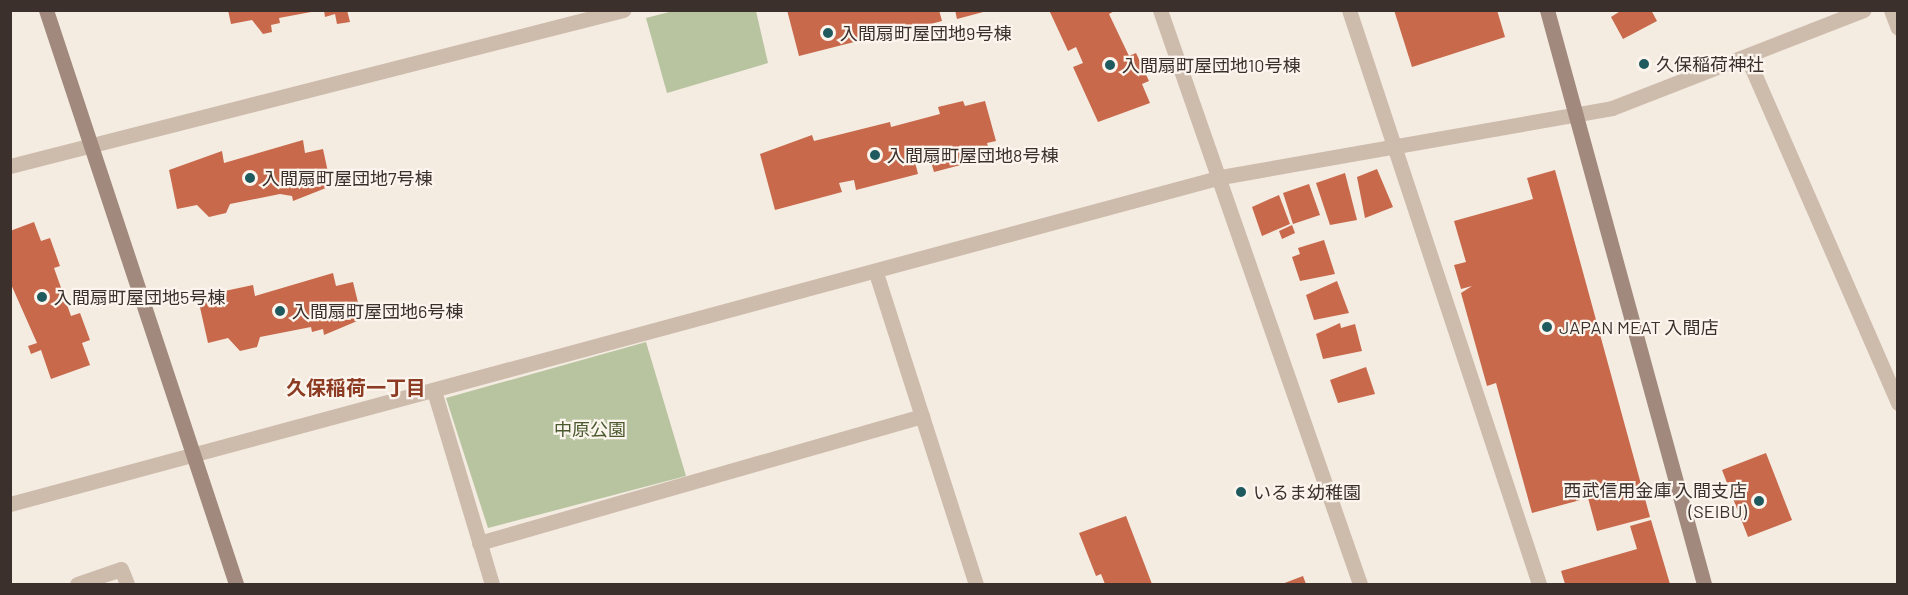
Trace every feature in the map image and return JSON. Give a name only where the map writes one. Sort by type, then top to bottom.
[{"type":"street","points":[[46,10],[236,585]]},
{"type":"street","points":[[10,166],[623,10]]},
{"type":"street","points":[[1160,10],[1221,177],[1360,585]]},
{"type":"street","points":[[1349,10],[1539,585]]},
{"type":"street","points":[[1547,10],[1579,114],[1704,585]]},
{"type":"street","points":[[10,504],[876,273],[1221,177],[1612,108],[1864,10]]},
{"type":"street","points":[[1891,10],[1898,28]]},
{"type":"street","points":[[1747,57],[1898,403]]},
{"type":"street","points":[[876,273],[976,585]]},
{"type":"street","points":[[434,391],[492,585]]},
{"type":"street","points":[[479,543],[922,416]]},
{"type":"street","points":[[77,585],[122,569],[127,585]]},
{"type":"green space","points":[[677,10],[756,11],[768,63],[667,93],[646,18]]},
{"type":"green space","name":"中原公園","points":[[646,342],[686,476],[488,528],[446,398]]},
{"type":"building","points":[[228,10],[310,10],[311,12],[279,18],[280,23],[271,25],[272,32],[263,34],[252,20],[231,24]]},
{"type":"building","points":[[324,10],[347,10],[350,22],[337,24],[335,14],[325,17]]},
{"type":"building","name":"入間扇町屋団地9号棟","points":[[787,10],[939,10],[942,21],[881,37],[878,26],[863,30],[866,39],[799,56]]},
{"type":"building","name":"入間扇町屋団地9号棟","points":[[955,10],[987,10],[987,11],[957,19]]},
{"type":"building","name":"入間扇町屋団地10号棟","points":[[1049,10],[1116,10],[1109,14],[1129,56],[1136,53],[1149,81],[1142,84],[1150,103],[1098,122],[1073,67],[1083,63],[1076,47],[1068,51]]},
{"type":"building","points":[[1394,10],[1497,10],[1505,37],[1412,67]]},
{"type":"building","points":[[1622,10],[1651,10],[1657,21],[1623,39],[1611,17]]},
{"type":"building","name":"入間扇町屋団地8号棟","points":[[963,101],[965,106],[985,101],[996,141],[987,143],[991,157],[934,172],[930,159],[915,162],[918,174],[856,190],[854,180],[839,183],[842,192],[775,210],[760,154],[812,135],[814,141],[890,122],[891,127],[940,114],[938,107]]},
{"type":"building","name":"入間扇町屋団地7号棟","points":[[303,140],[305,153],[323,149],[331,186],[293,201],[292,196],[280,194],[230,204],[226,213],[209,217],[197,205],[177,209],[169,170],[222,151],[224,163]]},
{"type":"building","points":[[1377,169],[1393,207],[1365,218],[1357,177]]},
{"type":"building","points":[[1555,170],[1650,517],[1597,531],[1588,498],[1532,513],[1496,383],[1487,386],[1461,293],[1472,286],[1461,289],[1454,265],[1466,262],[1454,221],[1533,199],[1527,178]]},
{"type":"building","points":[[1345,173],[1357,220],[1330,225],[1316,183]]},
{"type":"building","points":[[1309,184],[1320,215],[1293,224],[1283,193]]},
{"type":"building","points":[[1279,195],[1290,224],[1262,236],[1252,207]]},
{"type":"building","name":"入間扇町屋団地5号棟","points":[[34,222],[41,241],[50,238],[60,266],[54,268],[71,316],[80,313],[90,340],[82,343],[90,365],[51,379],[41,350],[31,354],[28,346],[37,343],[10,282],[10,231]]},
{"type":"building","points":[[1292,225],[1295,233],[1282,239],[1279,231]]},
{"type":"building","points":[[1324,240],[1335,274],[1300,281],[1292,257],[1300,254],[1298,248]]},
{"type":"building","name":"入間扇町屋団地6号棟","points":[[333,273],[336,286],[353,282],[362,319],[324,335],[323,329],[312,332],[311,327],[260,337],[257,347],[240,351],[228,338],[208,343],[199,303],[221,299],[220,292],[253,285],[255,296]]},
{"type":"building","points":[[1337,281],[1349,313],[1314,320],[1306,295]]},
{"type":"building","points":[[1340,323],[1341,328],[1355,324],[1362,351],[1323,359],[1316,334]]},
{"type":"building","points":[[1366,367],[1375,394],[1338,403],[1330,380]]},
{"type":"building","points":[[1766,453],[1792,520],[1748,537],[1722,470]]},
{"type":"building","points":[[1126,516],[1152,584],[1105,584],[1101,574],[1096,576],[1079,533]]},
{"type":"building","points":[[1651,520],[1670,584],[1565,584],[1561,571],[1637,549],[1630,526]]},
{"type":"building","points":[[1303,576],[1306,584],[1282,584]]},
{"type":"place","name":"入間扇町屋団地9号棟","points":[[828,33]]},
{"type":"place","name":"久保稲荷神社","points":[[1644,64]]},
{"type":"place","name":"入間扇町屋団地10号棟","points":[[1110,65]]},
{"type":"place","name":"入間扇町屋団地8号棟","points":[[875,155]]},
{"type":"place","name":"入間扇町屋団地7号棟","points":[[250,178]]},
{"type":"place","name":"入間扇町屋団地5号棟","points":[[42,297]]},
{"type":"place","name":"入間扇町屋団地6号棟","points":[[280,311]]},
{"type":"place","name":"JAPAN MEAT 入間店","points":[[1547,327]]},
{"type":"place","name":"いるま幼稚園","points":[[1241,492]]},
{"type":"place","name":"西武信用金庫 入間支店 (SEIBU)","points":[[1759,501]]},
{"type":"district","name":"久保稲荷一丁目","points":[[356,387]]}]
